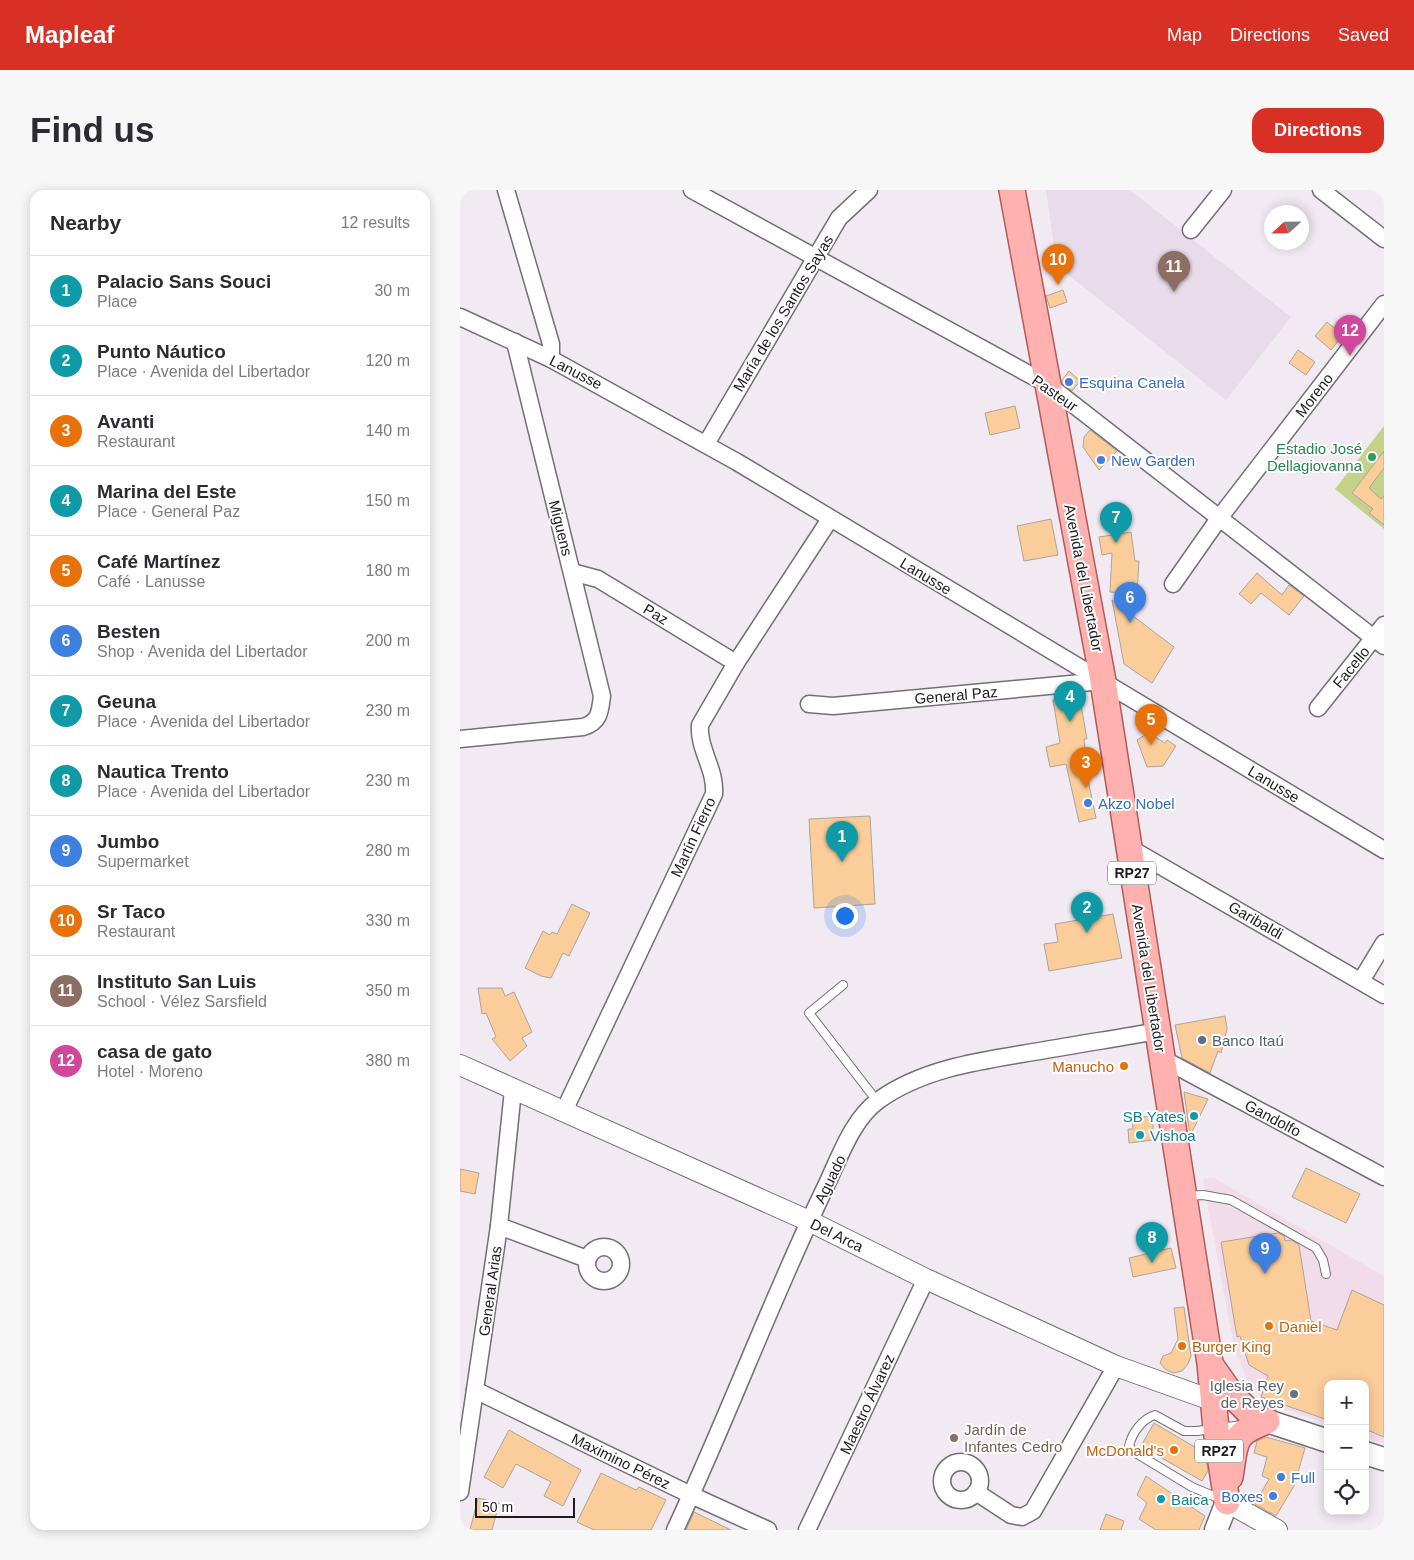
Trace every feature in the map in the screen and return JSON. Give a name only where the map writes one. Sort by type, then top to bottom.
[{"type":"main road","name":"Avenida del Libertador","points":[[1012,190],[1103,681],[1210,1363],[1216,1429],[1227,1502]]},
{"type":"main road","name":"RP27","points":[[1210,1363],[1231,1394],[1258,1417]]},
{"type":"main road","name":"RP27","points":[[1214,1400],[1324,1440]]},
{"type":"main road","name":"RP27","points":[[1216,1530],[1227,1502],[1235,1445],[1247,1428],[1258,1417]]},
{"type":"main road","points":[[1369,1454],[1384,1459]]},
{"type":"street","points":[[506,190],[551,344],[551,359]]},
{"type":"street","name":"Pasteur","points":[[692,190],[1047,384],[1379,642]]},
{"type":"street","name":"María de los Santos Sayas","points":[[706,444],[839,218],[869,190]]},
{"type":"street","points":[[1191,230],[1223,190]]},
{"type":"street","points":[[1322,190],[1384,240]]},
{"type":"street","name":"Moreno","points":[[1173,584],[1220,518],[1384,304]]},
{"type":"street","name":"Lanusse","points":[[460,317],[551,359],[706,444],[1384,850]]},
{"type":"street","name":"Miguens","points":[[460,739],[583,727],[591,725],[600,715],[602,696],[515,342]]},
{"type":"street","name":"Martín Fierro","points":[[564,1111],[714,794],[713,771],[699,735],[700,725],[736,663],[830,519]]},
{"type":"street","name":"Paz","points":[[572,572],[598,579],[736,663]]},
{"type":"street","name":"Facello","points":[[1318,708],[1379,642],[1384,625]]},
{"type":"street","name":"General Paz","points":[[809,704],[833,706],[1103,681]]},
{"type":"street","name":"Garibaldi","points":[[1128,847],[1384,995]]},
{"type":"street","points":[[1361,981],[1384,943]]},
{"type":"street","name":"Aguado","points":[[675,1530],[809,1221],[852,1133],[864,1114],[878,1100],[910,1082],[978,1061],[1158,1031]]},
{"type":"street","name":"Gandolfo","points":[[1162,1059],[1384,1177]]},
{"type":"street","name":"Del Arca","points":[[460,1065],[809,1221],[926,1279],[1116,1366],[1214,1400]]},
{"type":"street","name":"General Arias","points":[[460,1492],[499,1226],[513,1090]]},
{"type":"street","points":[[499,1226],[587,1259]]},
{"type":"street","name":"Maestro Álvarez","points":[[808,1530],[926,1279]]},
{"type":"street","points":[[976,1492],[1012,1515],[1022,1517],[1033,1511],[1116,1366]]},
{"type":"street","name":"Maximino Pérez","points":[[475,1390],[691,1495],[768,1530]]},
{"type":"street","points":[[1227,1502],[1277,1530]]},
{"type":"lane","points":[[843,984],[809,1012],[878,1100]]},
{"type":"lane","points":[[1184,1196],[1203,1195],[1231,1200],[1316,1248],[1323,1260],[1326,1274]]},
{"type":"lane","points":[[1227,1502],[1192,1487],[1134,1452],[1129,1446],[1131,1439],[1146,1418],[1155,1415],[1184,1431],[1216,1429],[1258,1417]]},
{"type":"shaded area","points":[[1046,190],[1130,190],[1291,317],[1226,400],[1057,266]]},
{"type":"shaded area","points":[[1214,1178],[1384,1276],[1384,1444],[1369,1438],[1369,1380],[1324,1380],[1324,1423],[1266,1403],[1247,1379],[1234,1348],[1203,1179]]},
{"type":"green space","name":"Estadio José Dellagiovanna","points":[[1384,426],[1384,529],[1335,489]]},
{"type":"building","points":[[1063,290],[1067,302],[1050,308],[1046,296]]},
{"type":"building","points":[[1327,322],[1343,335],[1331,350],[1315,336]]},
{"type":"building","points":[[1298,350],[1315,362],[1306,375],[1289,363]]},
{"type":"building","name":"Esquina Canela","points":[[1069,371],[1080,381],[1072,391],[1062,383],[1062,380]]},
{"type":"building","points":[[1015,406],[1020,428],[990,435],[985,413]]},
{"type":"building","name":"New Garden","points":[[1090,430],[1117,451],[1099,470],[1083,447],[1084,437]]},
{"type":"building","points":[[1384,451],[1384,468],[1369,488],[1381,499],[1384,496],[1384,525],[1369,513],[1373,509],[1352,493]]},
{"type":"building","points":[[1051,519],[1058,555],[1024,561],[1017,526]]},
{"type":"building","points":[[1131,532],[1135,561],[1139,561],[1137,594],[1110,592],[1112,553],[1102,555],[1099,537]]},
{"type":"building","points":[[1257,573],[1282,595],[1289,585],[1304,596],[1289,615],[1261,593],[1251,604],[1239,594]]},
{"type":"building","points":[[1112,600],[1174,647],[1152,683],[1124,664]]},
{"type":"building","points":[[1066,698],[1081,705],[1087,739],[1084,739],[1088,780],[1096,818],[1079,822],[1066,764],[1050,767],[1046,747],[1060,743],[1053,700]]},
{"type":"building","points":[[1148,733],[1165,743],[1167,740],[1176,746],[1163,766],[1147,767],[1137,740]]},
{"type":"building","points":[[870,816],[875,904],[814,908],[809,819]]},
{"type":"building","points":[[572,904],[590,913],[569,956],[563,953],[551,978],[541,976],[525,968],[543,931],[550,935],[552,932],[557,934]]},
{"type":"building","points":[[1113,914],[1122,958],[1049,971],[1044,944],[1058,942],[1055,924]]},
{"type":"building","points":[[478,988],[502,988],[505,996],[514,992],[532,1032],[522,1038],[527,1046],[510,1061],[492,1039],[496,1037],[486,1013],[482,1014]]},
{"type":"building","name":"Banco Itaú","points":[[1225,1016],[1227,1029],[1221,1053],[1218,1051],[1210,1073],[1182,1058],[1175,1025]]},
{"type":"building","name":"SB Yates","points":[[1184,1092],[1208,1099],[1190,1136]]},
{"type":"building","name":"Vishoa","points":[[1153,1116],[1153,1140],[1129,1143],[1128,1129],[1133,1129],[1132,1118]]},
{"type":"building","points":[[1306,1168],[1360,1194],[1346,1223],[1292,1197]]},
{"type":"building","points":[[460,1169],[479,1173],[475,1194],[460,1191]]},
{"type":"building","points":[[1278,1233],[1284,1236],[1285,1241],[1291,1240],[1299,1245],[1311,1321],[1337,1330],[1352,1290],[1384,1305],[1384,1437],[1369,1431],[1369,1380],[1324,1380],[1324,1419],[1261,1397],[1268,1376],[1249,1365],[1240,1336],[1237,1337],[1221,1242]]},
{"type":"building","points":[[1171,1248],[1176,1268],[1133,1277],[1129,1258]]},
{"type":"building","name":"Burger King","points":[[1184,1307],[1191,1356],[1188,1364],[1182,1371],[1173,1373],[1165,1369],[1160,1363],[1163,1356],[1171,1353],[1178,1339],[1174,1308]]},
{"type":"building","name":"McDonald's","points":[[1154,1423],[1205,1453],[1208,1471],[1202,1481],[1141,1446]]},
{"type":"building","points":[[509,1430],[581,1470],[563,1506],[544,1496],[551,1482],[516,1464],[503,1488],[484,1477]]},
{"type":"building","points":[[1266,1437],[1305,1448],[1294,1486],[1276,1516],[1255,1504],[1269,1479],[1262,1476],[1267,1457],[1254,1453],[1257,1441]]},
{"type":"building","points":[[601,1473],[636,1490],[639,1487],[666,1500],[651,1530],[594,1530],[577,1522]]},
{"type":"building","name":"Baica","points":[[1146,1476],[1205,1516],[1199,1530],[1156,1530],[1139,1519],[1147,1503],[1137,1495]]},
{"type":"building","points":[[478,1498],[499,1503],[492,1530],[470,1530]]},
{"type":"building","points":[[694,1512],[731,1530],[686,1530]]},
{"type":"building","points":[[1106,1514],[1124,1521],[1121,1530],[1100,1530]]},
{"type":"place","name":"Sr Taco","points":[[1058,285]]},
{"type":"place","name":"Instituto San Luis","points":[[1174,292]]},
{"type":"place","name":"casa de gato","points":[[1350,356]]},
{"type":"place","name":"Esquina Canela","points":[[1069,382]]},
{"type":"place","name":"Estadio José Dellagiovanna","points":[[1372,457]]},
{"type":"place","name":"New Garden","points":[[1101,460]]},
{"type":"place","name":"Geuna","points":[[1116,543]]},
{"type":"place","name":"Besten","points":[[1130,623]]},
{"type":"place","name":"Marina del Este","points":[[1070,722]]},
{"type":"place","name":"Café Martínez","points":[[1151,745]]},
{"type":"place","name":"Avanti","points":[[1086,788]]},
{"type":"place","name":"Akzo Nobel","points":[[1088,803]]},
{"type":"place","name":"Palacio Sans Souci","points":[[842,862]]},
{"type":"place","name":"Punto Náutico","points":[[1087,933]]},
{"type":"place","name":"Banco Itaú","points":[[1202,1040]]},
{"type":"place","name":"Manucho","points":[[1124,1066]]},
{"type":"place","name":"SB Yates","points":[[1194,1116]]},
{"type":"place","name":"Vishoa","points":[[1140,1135]]},
{"type":"place","name":"Nautica Trento","points":[[1152,1263]]},
{"type":"place","name":"Jumbo","points":[[1265,1274]]},
{"type":"place","name":"Daniel","points":[[1269,1326]]},
{"type":"place","name":"Burger King","points":[[1182,1346]]},
{"type":"place","name":"Iglesia Rey de Reyes","points":[[1294,1394]]},
{"type":"place","name":"Jardín de Infantes Cedro","points":[[954,1438]]},
{"type":"place","name":"McDonald's","points":[[1174,1450]]},
{"type":"place","name":"Full","points":[[1281,1477]]},
{"type":"place","name":"Boxes","points":[[1273,1496]]},
{"type":"place","name":"Baica","points":[[1161,1499]]}]
